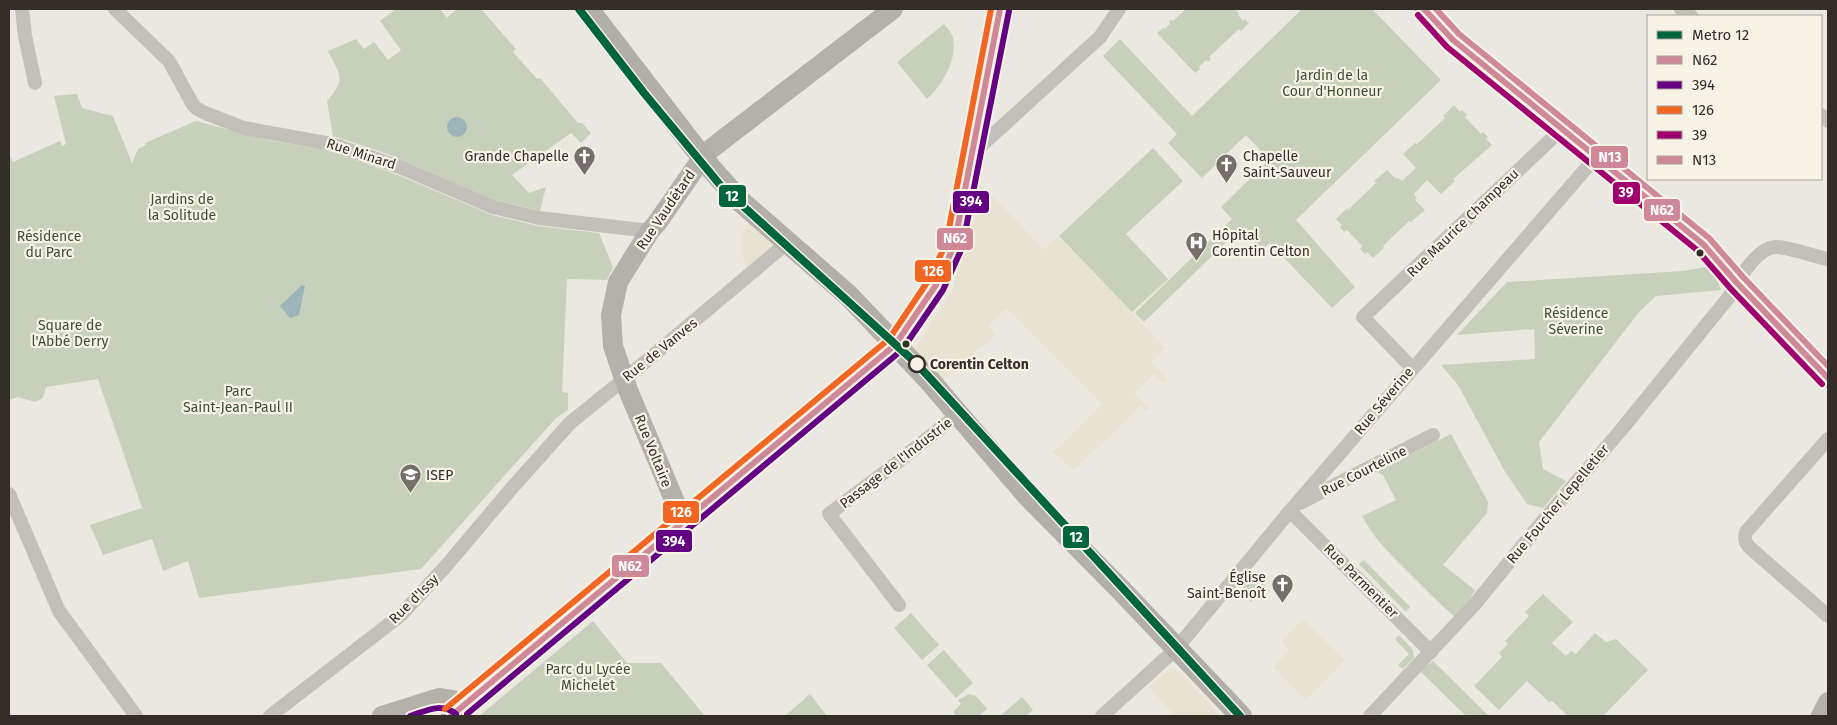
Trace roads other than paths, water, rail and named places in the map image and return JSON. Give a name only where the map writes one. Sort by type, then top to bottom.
[{"type":"main road","points":[[588,9],[703,157],[740,201],[848,295],[929,380],[1028,496],[1241,716]]},
{"type":"main road","name":"Rue Vaudétard","points":[[624,379],[613,346],[611,315],[618,282],[650,231],[657,224],[703,157],[712,148],[893,9]]},
{"type":"main road","points":[[382,716],[439,698],[452,700],[456,712],[895,345],[943,274],[954,246],[1000,9]]},
{"type":"main road","points":[[1424,9],[1453,40],[1703,244],[1737,283],[1828,378]]},
{"type":"main road","name":"Rue Voltaire","points":[[624,379],[683,521]]},
{"type":"main road","points":[[1821,716],[1828,702]]},
{"type":"street","points":[[22,9],[25,36],[35,82]]},
{"type":"street","name":"Rue Minard","points":[[115,9],[169,61],[192,103],[196,108],[205,113],[244,128],[331,144],[400,167],[493,208],[539,218],[650,231]]},
{"type":"street","points":[[973,154],[1100,37],[1119,9]]},
{"type":"street","name":"Rue Maurice Champeau","points":[[1412,368],[1363,317],[1562,128]]},
{"type":"street","name":"Rue Séverine","points":[[1102,716],[1176,648],[1412,368],[1596,157]]},
{"type":"street","name":"Rue de Vanves","points":[[537,460],[570,422],[787,243]]},
{"type":"street","name":"Rue Foucher Lepelletier","points":[[1370,716],[1475,604],[1729,297],[1737,283],[1760,253],[1775,247],[1828,259]]},
{"type":"street","name":"Passage de l'Industrie","points":[[899,605],[829,514],[957,415]]},
{"type":"street","name":"Rue Courteline","points":[[1292,509],[1433,435]]},
{"type":"street","points":[[1828,439],[1746,532],[1745,542],[1828,616]]},
{"type":"street","name":"Rue d'Issy","points":[[270,716],[401,614],[446,566],[537,460]]},
{"type":"street","points":[[9,494],[12,510],[59,611],[136,716]]},
{"type":"street","name":"Rue Parmentier","points":[[1292,509],[1431,652]]},
{"type":"water","points":[[457,117],[464,120],[467,127],[464,134],[457,137],[450,134],[447,127],[450,120]]},
{"type":"water","points":[[302,285],[305,286],[299,315],[290,318],[280,306]]},
{"type":"metro line","name":"12","points":[[579,9],[644,93],[721,186],[917,364],[1240,716]]},
{"type":"place","name":"Grande Chapelle","points":[[585,175]]},
{"type":"place","name":"Chapelle Saint-Sauveur","points":[[1227,183]]},
{"type":"place","name":"Hôpital Corentin Celton","points":[[1196,262]]},
{"type":"place","name":"Corentin Celton","points":[[917,364]]},
{"type":"place","name":"ISEP","points":[[410,494]]},
{"type":"place","name":"Église Saint-Benoît","points":[[1282,604]]},
{"type":"park label","name":"Jardin de la Cour d'Honneur","points":[[1332,84]]},
{"type":"park label","name":"Jardins de la Solitude","points":[[182,207]]},
{"type":"park label","name":"Résidence du Parc","points":[[49,244]]},
{"type":"park label","name":"Résidence Séverine","points":[[1576,322]]},
{"type":"park label","name":"Square de l'Abbé Derry","points":[[70,334]]},
{"type":"park label","name":"Parc Saint-Jean-Paul II","points":[[238,400]]},
{"type":"park label","name":"Parc du Lycée Michelet","points":[[588,678]]}]
